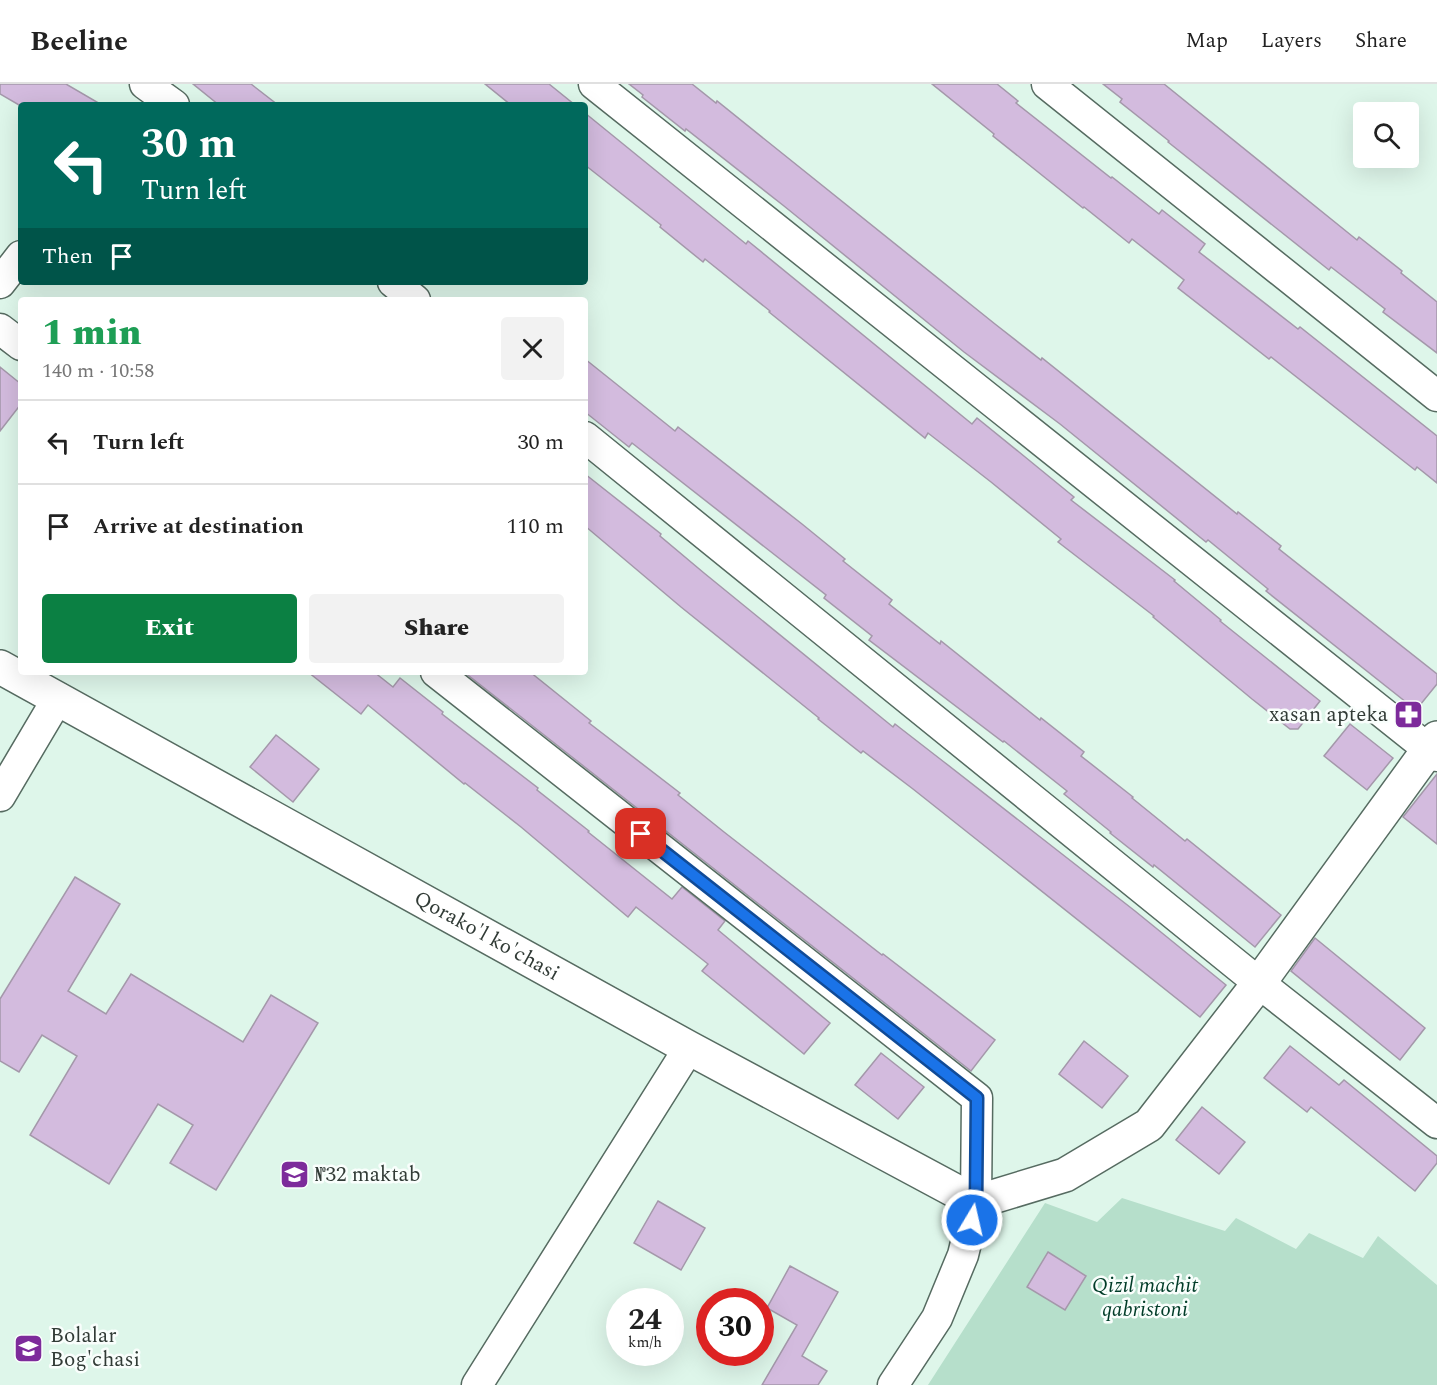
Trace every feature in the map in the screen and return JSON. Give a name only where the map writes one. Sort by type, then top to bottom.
[{"type":"street","points":[[594,84],[1434,748],[1259,983],[1149,1125],[1065,1175],[976,1202]]},
{"type":"street","points":[[1047,84],[1437,396]]},
{"type":"street","points":[[0,283],[18,260]]},
{"type":"street","points":[[397,285],[412,297]]},
{"type":"street","points":[[0,329],[18,343]]},
{"type":"street","points":[[588,439],[1259,983],[1437,1123]]},
{"type":"street","name":"Qorako'l ko'chasi","points":[[0,667],[689,1048],[976,1202]]},
{"type":"street","points":[[440,675],[977,1098],[976,1202],[963,1255],[937,1318],[894,1385]]},
{"type":"street","points":[[0,796],[58,698]]},
{"type":"street","points":[[477,1385],[689,1048]]},
{"type":"green space","name":"Qizil machit qabristoni","points":[[1122,1198],[1225,1231],[1236,1218],[1296,1249],[1309,1233],[1363,1258],[1378,1236],[1437,1285],[1437,1385],[928,1385],[1045,1203],[1097,1222]]},
{"type":"building","points":[[0,84],[66,84],[97,102],[18,102],[18,104],[0,94]]},
{"type":"building","points":[[193,84],[251,84],[274,102],[215,102]]},
{"type":"building","points":[[485,84],[549,84],[571,102],[507,102]]},
{"type":"building","points":[[629,84],[692,84],[716,103],[717,101],[995,324],[1041,360],[1042,358],[1237,514],[1238,512],[1281,546],[1279,549],[1437,674],[1437,684],[1416,710],[1266,591],[1268,589],[1208,540],[1206,542],[1060,424],[964,352],[784,206],[642,97],[643,95]]},
{"type":"building","points":[[932,84],[997,84],[1018,101],[1016,103],[1111,178],[1159,214],[1162,210],[1205,244],[1199,252],[1298,329],[1300,327],[1437,436],[1437,483],[1417,467],[1415,470],[1271,357],[1269,359],[1178,288],[1184,280],[1132,239],[1129,243],[1083,208]]},
{"type":"building","points":[[1103,84],[1164,84],[1357,240],[1359,237],[1402,271],[1401,273],[1437,302],[1437,353],[1383,312],[1385,309],[1331,267],[1329,270],[1168,142],[1120,102],[1122,99]]},
{"type":"building","points":[[588,115],[746,244],[748,241],[972,424],[977,418],[1074,497],[1071,500],[1175,580],[1220,621],[1320,701],[1298,729],[1290,729],[1154,616],[1058,542],[1061,539],[991,482],[928,433],[925,438],[705,259],[703,262],[660,227],[661,225],[588,167]]},
{"type":"building","points":[[588,361],[675,431],[678,427],[802,524],[845,559],[843,561],[892,600],[889,604],[940,644],[941,641],[1084,752],[1081,756],[1185,841],[1187,839],[1281,915],[1255,947],[1154,865],[1153,867],[1110,833],[1064,794],[1067,791],[869,640],[872,636],[824,598],[826,595],[632,443],[629,447],[588,414]]},
{"type":"building","points":[[0,367],[18,382],[18,408],[0,431]]},
{"type":"building","points":[[588,476],[661,534],[660,536],[704,573],[893,727],[895,724],[1226,985],[1200,1017],[913,789],[863,751],[861,753],[588,529]]},
{"type":"building","points":[[312,675],[378,675],[393,687],[400,678],[672,899],[682,887],[725,921],[718,930],[830,1023],[804,1054],[702,971],[708,964],[636,907],[628,917],[521,827],[464,784],[368,705],[361,714]]},
{"type":"building","points":[[468,675],[534,675],[591,721],[589,723],[680,793],[678,795],[724,832],[995,1040],[971,1071]]},
{"type":"building","points":[[1350,724],[1393,758],[1367,790],[1324,756]]},
{"type":"building","points":[[276,735],[319,769],[293,802],[250,767]]},
{"type":"building","points":[[1437,774],[1437,844],[1403,817]]},
{"type":"building","points":[[75,877],[120,904],[68,991],[106,1014],[131,974],[243,1042],[271,995],[318,1023],[216,1190],[170,1163],[193,1125],[158,1104],[109,1184],[30,1135],[77,1056],[42,1035],[19,1072],[0,1061],[0,999]]},
{"type":"building","points":[[1315,938],[1425,1028],[1400,1060],[1291,971]]},
{"type":"building","points":[[1084,1041],[1128,1076],[1102,1108],[1059,1074]]},
{"type":"building","points":[[1290,1046],[1339,1085],[1344,1080],[1437,1156],[1437,1163],[1415,1191],[1311,1107],[1307,1112],[1264,1078]]},
{"type":"building","points":[[881,1053],[924,1087],[898,1119],[855,1085]]},
{"type":"building","points":[[1202,1107],[1245,1142],[1219,1174],[1176,1140]]},
{"type":"building","points":[[658,1201],[705,1228],[681,1270],[634,1243]]},
{"type":"building","points":[[1048,1252],[1086,1276],[1065,1310],[1027,1287]]},
{"type":"building","points":[[790,1266],[838,1292],[802,1356],[827,1371],[818,1385],[762,1385],[797,1325],[774,1312],[774,1295]]},
{"type":"place","name":"xasan apteka","points":[[1409,715]]},
{"type":"place","name":"№32 maktab","points":[[294,1175]]},
{"type":"place","name":"Bolalar Bog'chasi","points":[[29,1348]]},
{"type":"route","points":[[641,834],[977,1098],[976,1202],[972,1220]]}]
